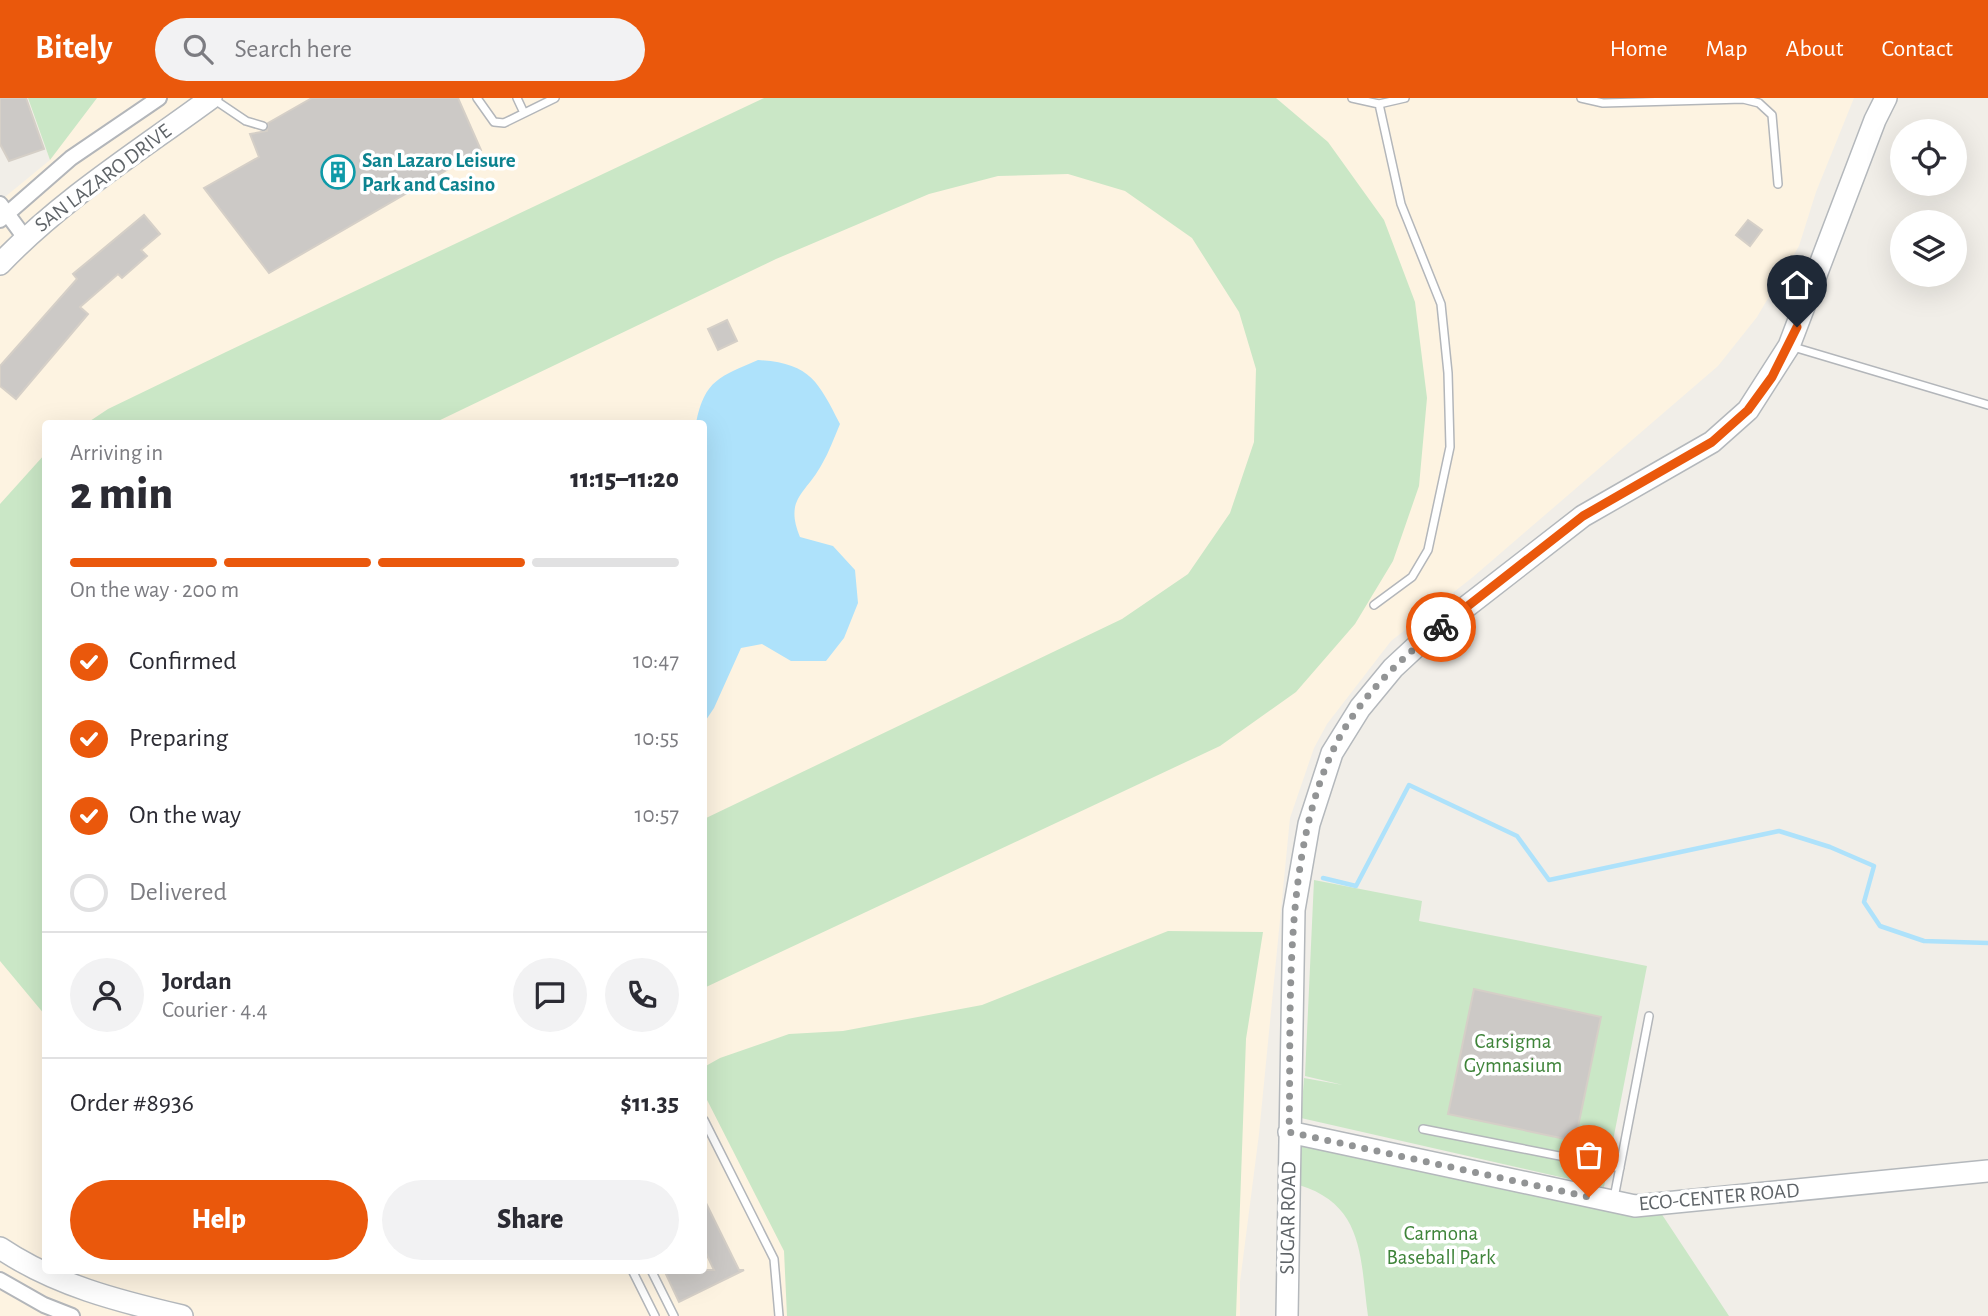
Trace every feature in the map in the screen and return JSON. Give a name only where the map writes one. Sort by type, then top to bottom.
[{"type":"main road","name":"SAN LAZARO DRIVE","points":[[0,264],[25,238],[92,183],[211,98]]},
{"type":"main road","name":"SUGAR ROAD","points":[[1287,1316],[1294,910],[1313,811],[1332,753],[1345,729],[1394,668],[1421,642],[1583,516],[1712,442],[1748,410],[1790,346],[1875,120],[1886,98]]},
{"type":"main road","name":"ECO-CENTER ROAD","points":[[1289,1132],[1635,1206],[1988,1171]]},
{"type":"main road","points":[[0,1248],[42,1271]]},
{"type":"main road","points":[[47,1274],[106,1298],[182,1316]]},
{"type":"street","name":"SAN LAZARO DRIVE","points":[[2,213],[71,158],[159,98]]},
{"type":"street","points":[[2,213],[25,238]]},
{"type":"street","points":[[0,1280],[44,1305],[72,1316]]},
{"type":"lane","points":[[211,98],[246,121],[263,126]]},
{"type":"lane","points":[[477,98],[494,122],[504,123],[555,98]]},
{"type":"lane","points":[[517,98],[524,113]]},
{"type":"lane","points":[[1352,98],[1379,104],[1405,98]]},
{"type":"lane","points":[[1581,98],[1603,103],[1743,99],[1759,103],[1772,115],[1778,184]]},
{"type":"lane","points":[[1374,605],[1412,577],[1428,550],[1450,447],[1441,304],[1401,204],[1379,104]]},
{"type":"lane","points":[[1790,346],[1988,405]]},
{"type":"lane","points":[[1613,1202],[1649,1016]]},
{"type":"lane","points":[[1423,1129],[1620,1168]]},
{"type":"lane","points":[[707,1135],[774,1259],[779,1316]]},
{"type":"lane","points":[[634,1274],[655,1316]]},
{"type":"lane","points":[[653,1274],[674,1316]]},
{"type":"shaded area","points":[[28,98],[1854,98],[1816,192],[1799,246],[1757,317],[1718,366],[1473,577],[1391,641],[1327,724],[1314,748],[1290,818],[1259,1134],[1240,1282],[1240,1316],[0,1316],[0,201],[50,160]]},
{"type":"green space","points":[[28,98],[97,98],[50,160]]},
{"type":"green space","points":[[764,98],[1276,98],[1328,142],[1384,220],[1415,302],[1427,398],[1419,486],[1393,561],[1355,624],[1296,692],[1220,746],[707,987],[707,818],[1122,619],[1188,574],[1230,513],[1254,442],[1256,369],[1239,312],[1192,238],[1125,191],[1068,174],[998,176],[929,194],[776,259],[440,420],[92,420],[108,409]]},
{"type":"green space","points":[[42,457],[42,1011],[0,961],[0,504]]},
{"type":"green space","name":"Carsigma Gymnasium","points":[[1314,880],[1422,901],[1419,921],[1647,966],[1604,1187],[1301,1118],[1304,1078],[1343,1085],[1305,1076]]},
{"type":"green space","points":[[1168,931],[1263,932],[1246,1039],[1236,1316],[787,1316],[784,1251],[707,1100],[707,1065],[720,1058],[789,1034],[843,1031],[982,1005]]},
{"type":"green space","name":"Carmona Baseball Park","points":[[1300,1146],[1631,1210],[1659,1210],[1729,1316],[1368,1316],[1355,1237],[1348,1220],[1336,1206],[1321,1194],[1299,1185]]},
{"type":"water","points":[[758,360],[790,365],[801,370],[818,386],[840,424],[822,464],[799,497],[794,513],[800,537],[833,546],[855,570],[858,603],[844,638],[826,661],[791,661],[762,644],[741,648],[707,718],[707,420],[697,420],[704,397],[710,388],[716,381]]},
{"type":"building","points":[[0,98],[26,98],[44,149],[9,161],[0,144]]},
{"type":"building","name":"San Lazaro Leisure Park and Casino","points":[[312,98],[458,98],[481,150],[269,273],[204,188],[259,157],[250,134],[267,131],[268,123]]},
{"type":"building","points":[[144,215],[160,234],[141,250],[147,256],[122,278],[118,274],[80,307],[88,314],[16,399],[0,386],[0,366],[77,279],[73,274]]},
{"type":"building","points":[[1748,220],[1762,230],[1750,246],[1736,235]]},
{"type":"building","points":[[727,320],[737,341],[718,350],[708,329]]},
{"type":"building","points":[[1474,989],[1601,1017],[1575,1141],[1448,1114]]},
{"type":"building","points":[[707,1205],[739,1270],[744,1270],[679,1302],[666,1274],[707,1274],[707,1270],[714,1270],[707,1255]]},
{"type":"waterway","points":[[1323,878],[1356,886],[1409,785],[1517,836],[1549,880],[1779,831],[1830,847],[1874,866],[1864,902],[1880,926],[1924,941],[1988,943]]},
{"type":"way so far","points":[[1441,627],[1394,668],[1360,708],[1332,753],[1321,784],[1309,824],[1294,910],[1289,1132],[1589,1197]]},
{"type":"place","name":"San Lazaro Leisure Park and Casino","points":[[338,172]]},
{"type":"route","points":[[1441,627],[1583,516],[1712,442],[1748,410],[1772,377],[1790,346],[1797,327]]}]
